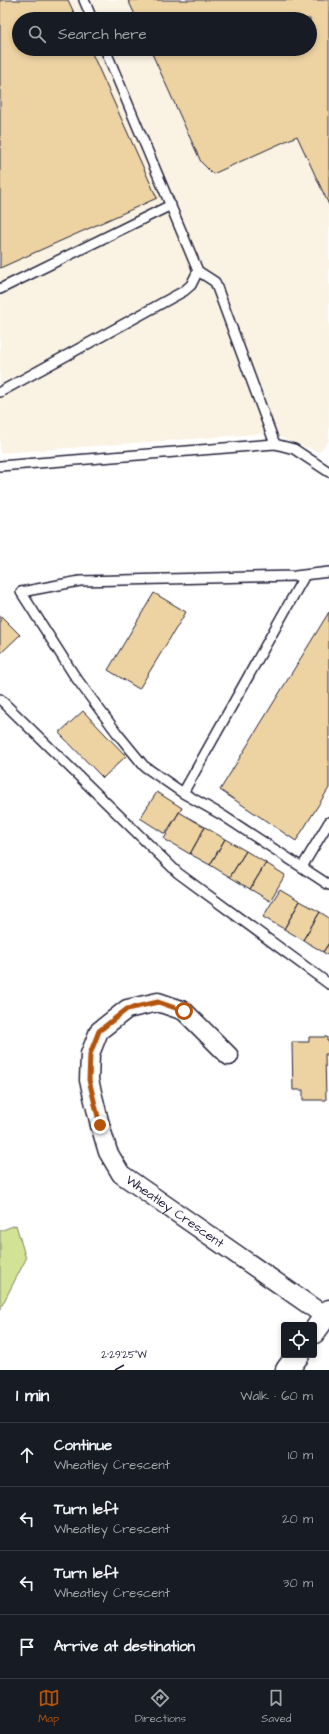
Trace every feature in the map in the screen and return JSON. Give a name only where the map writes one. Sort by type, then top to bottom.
[{"type":"street","name":"Wheatley Crescent","points":[[229,1056],[184,1011],[158,1002],[127,1009],[99,1031],[90,1054],[89,1080],[108,1152],[121,1174],[323,1320]]},
{"type":"street","points":[[287,1370],[296,1358]]},
{"type":"lane","points":[[84,0],[89,12]]},
{"type":"lane","points":[[108,56],[198,271],[215,282],[275,444]]},
{"type":"lane","points":[[0,289],[171,205]]},
{"type":"lane","points":[[0,392],[184,291],[191,285],[198,271]]},
{"type":"lane","points":[[0,466],[275,444],[294,449],[329,472]]},
{"type":"lane","points":[[329,572],[305,575],[80,581],[20,592],[74,675],[117,733],[144,766],[183,793],[222,815],[329,885]]},
{"type":"lane","points":[[183,793],[305,575]]},
{"type":"lane","points":[[0,699],[178,873],[329,984]]},
{"type":"lane","points":[[302,867],[329,822]]},
{"type":"shaded area","points":[[0,0],[329,0],[329,441],[319,452],[270,433],[0,453]]},
{"type":"green space","points":[[16,1225],[26,1259],[0,1309],[0,1231]]},
{"type":"building","points":[[0,0],[68,0],[74,12],[12,12],[12,56],[93,56],[157,198],[0,268]]},
{"type":"building","points":[[128,0],[329,0],[329,205],[297,136],[213,174],[201,162],[153,56],[317,56],[317,12],[134,12]]},
{"type":"building","points":[[154,593],[186,612],[139,689],[108,670]]},
{"type":"building","points":[[329,612],[329,788],[296,841],[220,790]]},
{"type":"building","points":[[0,615],[20,635],[0,654]]},
{"type":"building","points":[[83,711],[126,756],[103,778],[59,733]]},
{"type":"building","points":[[157,792],[182,808],[165,834],[140,818]]},
{"type":"building","points":[[179,812],[205,827],[190,854],[164,839]]},
{"type":"building","points":[[205,827],[225,839],[210,865],[190,854]]},
{"type":"building","points":[[225,839],[246,851],[230,877],[210,865]]},
{"type":"building","points":[[246,851],[266,863],[250,889],[230,877]]},
{"type":"building","points":[[266,863],[285,875],[270,901],[250,889]]},
{"type":"building","points":[[280,889],[300,901],[284,929],[263,917]]},
{"type":"building","points":[[300,901],[320,912],[303,940],[284,929]]},
{"type":"building","points":[[320,912],[329,918],[329,943],[323,952],[303,940]]},
{"type":"building","points":[[329,943],[329,956],[323,952]]},
{"type":"building","points":[[309,1037],[327,1037],[327,1041],[329,1041],[329,1054],[325,1054],[326,1100],[303,1100],[303,1090],[293,1090],[292,1042],[309,1042]]},
{"type":"route","points":[[100,1125],[89,1080],[90,1054],[99,1031],[127,1009],[158,1002],[184,1011]]}]
